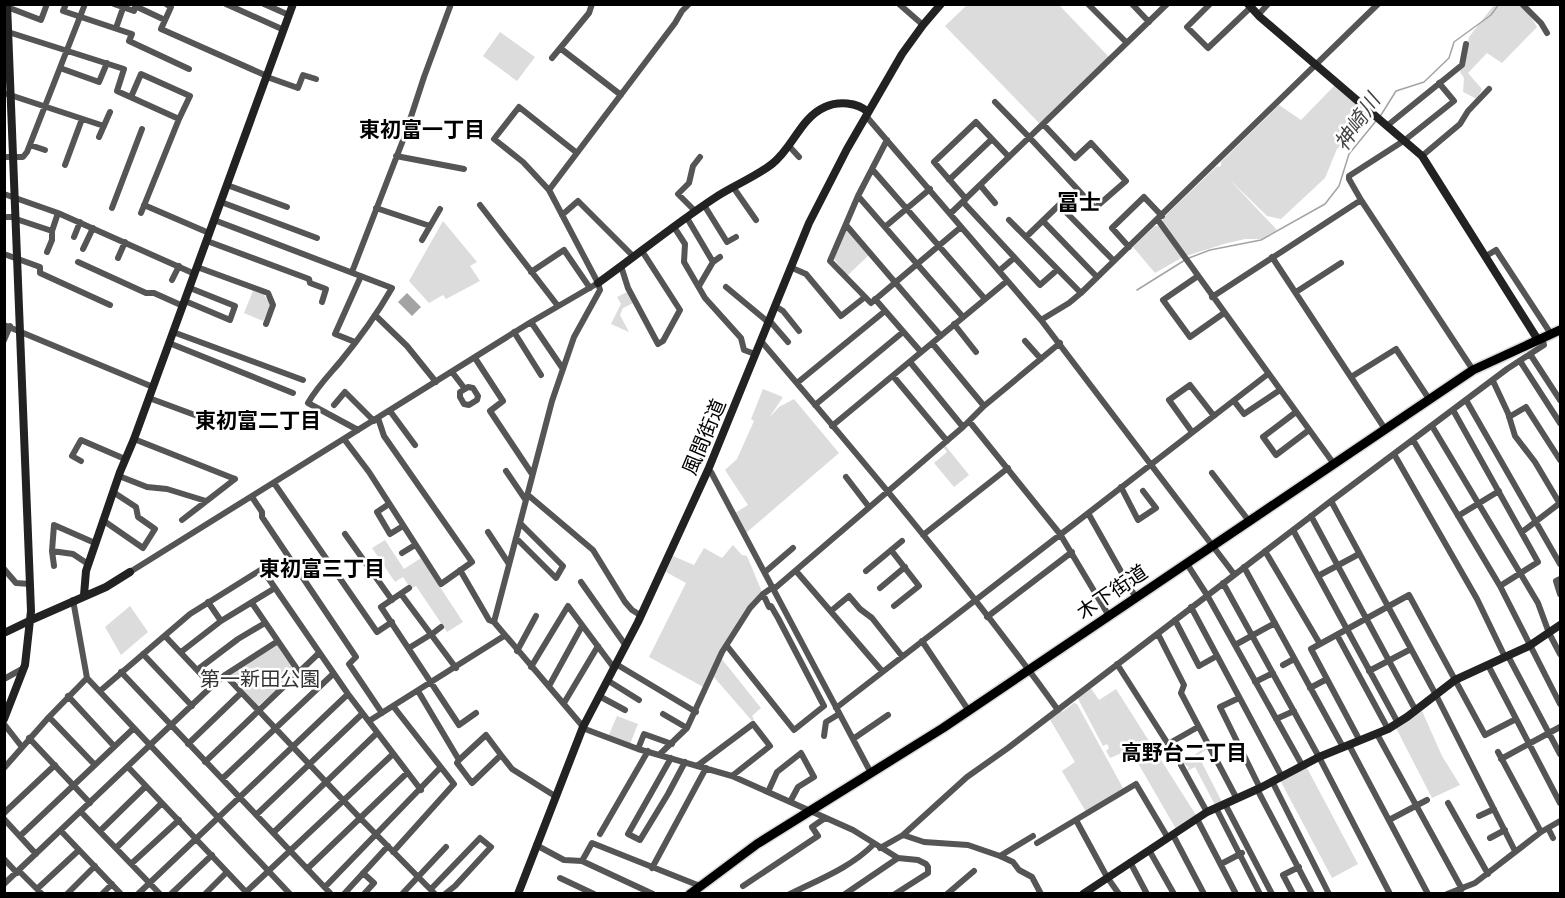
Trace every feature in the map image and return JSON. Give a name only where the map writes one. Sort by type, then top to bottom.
[{"type":"main road","name":"木下街道","points":[[690,894],[757,844],[969,711],[1473,370],[1552,335]]},
{"type":"street","points":[[4,719],[24,668],[31,620],[16,218],[9,157],[7,6],[41,20],[47,4]]},
{"type":"street","points":[[66,4],[63,11],[132,34],[129,41],[189,69]]},
{"type":"street","points":[[9,157],[23,157],[30,145],[85,4]]},
{"type":"street","points":[[114,4],[134,11],[136,5],[165,20]]},
{"type":"street","points":[[166,4],[171,7],[161,29],[298,88],[303,75],[316,79]]},
{"type":"street","points":[[226,4],[284,30]]},
{"type":"street","points":[[264,4],[289,15]]},
{"type":"street","points":[[84,595],[84,578],[113,492],[293,4]]},
{"type":"street","points":[[352,272],[405,135],[451,4]]},
{"type":"street","points":[[552,58],[589,13],[592,4]]},
{"type":"street","points":[[549,190],[689,4]]},
{"type":"street","points":[[899,4],[923,25]]},
{"type":"street","name":"風間街道","points":[[518,894],[583,727],[626,645],[708,470],[790,267],[831,178],[902,54],[941,4]]},
{"type":"street","points":[[1088,4],[1127,43]]},
{"type":"street","points":[[1132,4],[1149,22]]},
{"type":"street","points":[[951,213],[1167,4]]},
{"type":"street","points":[[1210,4],[1187,27],[1208,48],[1250,6],[1422,156],[1486,256],[1552,335]]},
{"type":"street","points":[[1258,15],[1269,4]]},
{"type":"street","points":[[1041,320],[1069,303],[1160,218],[1378,4]]},
{"type":"street","points":[[1522,4],[1541,23],[1547,33]]},
{"type":"street","points":[[116,28],[123,8]]},
{"type":"street","points":[[6,32],[124,69],[117,91],[179,119]]},
{"type":"street","points":[[1388,125],[1462,65],[1466,44]]},
{"type":"street","points":[[560,48],[621,95]]},
{"type":"street","points":[[60,68],[99,82],[107,63]]},
{"type":"street","points":[[131,97],[141,74],[190,96],[141,213]]},
{"type":"street","points":[[1439,83],[1454,101],[1405,140],[1349,176],[1361,200],[1473,370]]},
{"type":"street","points":[[1422,156],[1460,124],[1468,111],[1489,89]]},
{"type":"street","points":[[8,94],[104,126]]},
{"type":"street","points":[[995,102],[1095,208],[1126,180],[1091,143],[1075,158],[1043,124]]},
{"type":"street","points":[[5,632],[106,587],[514,332],[598,283],[704,205],[775,162],[811,116],[835,104],[856,105],[867,114],[1060,343],[1234,574]]},
{"type":"street","points":[[494,622],[562,369],[574,337],[600,290],[549,190],[523,162],[494,139],[519,107],[577,153]]},
{"type":"street","points":[[99,137],[110,112]]},
{"type":"street","points":[[65,165],[82,119]]},
{"type":"street","points":[[1009,157],[976,122],[934,162],[964,200],[1040,285],[1057,270]]},
{"type":"street","points":[[112,208],[142,129]]},
{"type":"street","points":[[950,180],[992,139]]},
{"type":"street","points":[[887,140],[858,196],[830,261],[871,303],[962,226]]},
{"type":"street","points":[[30,145],[45,150]]},
{"type":"street","points":[[789,146],[799,157]]},
{"type":"street","points":[[396,156],[464,169]]},
{"type":"street","points":[[695,212],[678,194],[688,183],[693,166],[700,157]]},
{"type":"street","points":[[872,169],[985,299]]},
{"type":"street","points":[[227,185],[287,207]]},
{"type":"street","points":[[980,185],[995,203]]},
{"type":"street","points":[[733,187],[756,220]]},
{"type":"street","points":[[886,226],[930,189]]},
{"type":"street","points":[[4,194],[80,222],[179,266],[268,293],[273,305],[266,324]]},
{"type":"street","points":[[858,196],[963,317]]},
{"type":"street","points":[[1129,247],[1112,228],[1144,196],[1212,297],[1334,464]]},
{"type":"street","points":[[1212,297],[1361,200]]},
{"type":"street","points":[[562,214],[578,201],[634,257]]},
{"type":"street","points":[[221,202],[317,238]]},
{"type":"street","points":[[144,205],[208,237],[309,279],[310,283],[326,289],[322,302]]},
{"type":"street","points":[[480,205],[558,306]]},
{"type":"street","points":[[704,205],[727,242],[736,237]]},
{"type":"street","points":[[1026,237],[1059,205],[1114,261]]},
{"type":"street","points":[[376,208],[430,226]]},
{"type":"street","points":[[422,240],[440,209]]},
{"type":"street","points":[[47,252],[58,213]]},
{"type":"street","points":[[4,217],[16,218],[52,231]]},
{"type":"street","points":[[687,218],[713,262]]},
{"type":"street","points":[[214,219],[392,288],[376,316],[315,390],[308,403],[358,430]]},
{"type":"street","points":[[1009,220],[1080,293]]},
{"type":"street","points":[[1043,221],[1097,277]]},
{"type":"street","points":[[74,237],[80,222]]},
{"type":"street","points":[[846,225],[941,336]]},
{"type":"street","points":[[674,227],[685,244],[684,262],[705,298],[741,338],[744,350],[755,354]]},
{"type":"street","points":[[83,249],[93,228]]},
{"type":"street","points":[[118,258],[125,242]]},
{"type":"street","points":[[531,272],[564,250],[590,288]]},
{"type":"street","points":[[1486,256],[1497,250],[1552,335]]},
{"type":"street","points":[[621,266],[628,288],[658,344],[663,341],[680,310],[642,251]]},
{"type":"street","points":[[4,254],[40,267],[40,273],[110,305]]},
{"type":"street","points":[[699,286],[713,262],[720,257]]},
{"type":"street","points":[[1272,257],[1385,429]]},
{"type":"street","points":[[999,271],[1014,258]]},
{"type":"street","points":[[78,262],[146,293],[154,293],[230,320],[235,306],[190,288]]},
{"type":"street","points":[[1296,292],[1341,263]]},
{"type":"street","points":[[172,280],[179,266]]},
{"type":"street","points":[[790,267],[806,274],[841,316],[866,297]]},
{"type":"street","points":[[355,342],[335,334],[362,276]]},
{"type":"street","points":[[1198,276],[1164,300],[1190,337],[1224,313]]},
{"type":"street","points":[[832,426],[1007,281]]},
{"type":"street","points":[[726,287],[769,321],[788,342]]},
{"type":"street","points":[[875,299],[921,352]]},
{"type":"street","points":[[775,306],[783,311],[799,331]]},
{"type":"street","points":[[796,383],[885,311]]},
{"type":"street","points":[[376,316],[407,346],[436,382]]},
{"type":"street","points":[[531,322],[562,369]]},
{"type":"street","points":[[954,324],[976,352]]},
{"type":"street","points":[[4,340],[7,326],[153,387]]},
{"type":"street","points":[[173,332],[303,380]]},
{"type":"street","points":[[514,332],[541,375]]},
{"type":"street","points":[[814,405],[903,332]]},
{"type":"street","points":[[880,848],[903,835],[967,777],[1331,501],[1544,345],[1552,335]]},
{"type":"street","points":[[761,341],[923,535],[1058,710]]},
{"type":"street","points":[[1025,341],[1041,359]]},
{"type":"street","points":[[169,343],[293,393]]},
{"type":"street","points":[[932,343],[984,406]]},
{"type":"street","points":[[660,754],[687,728],[722,652],[750,608],[763,594],[796,571],[963,428],[984,406],[1060,343]]},
{"type":"street","points":[[1351,377],[1396,349],[1429,399]]},
{"type":"street","points":[[1530,354],[1560,400]]},
{"type":"street","points":[[475,358],[503,401],[490,411],[532,474]]},
{"type":"street","points":[[1520,361],[1560,423]]},
{"type":"street","points":[[910,362],[963,428]]},
{"type":"street","points":[[452,372],[465,389]]},
{"type":"street","points":[[824,736],[826,722],[882,671],[1268,374]]},
{"type":"street","points":[[893,376],[947,441]]},
{"type":"street","points":[[1492,381],[1515,436],[1560,504],[1522,532]]},
{"type":"street","points":[[1192,432],[1169,400],[1190,385],[1214,416]]},
{"type":"street","points":[[1233,401],[1244,414],[1280,390]]},
{"type":"street","points":[[334,405],[345,392],[376,419],[384,436],[472,562],[441,584],[344,439]]},
{"type":"street","points":[[149,398],[230,428]]},
{"type":"street","points":[[1466,400],[1537,520],[1560,564]]},
{"type":"street","points":[[1509,417],[1526,407],[1560,460]]},
{"type":"street","points":[[1453,410],[1538,562],[1500,586]]},
{"type":"street","points":[[390,411],[415,446]]},
{"type":"street","points":[[1296,412],[1263,437],[1276,455],[1309,430]]},
{"type":"street","points":[[969,421],[1060,534],[1109,616]]},
{"type":"street","points":[[1432,426],[1538,603],[1560,654]]},
{"type":"street","points":[[134,439],[235,478],[182,520]]},
{"type":"street","points":[[81,461],[72,456],[81,440],[125,459]]},
{"type":"street","points":[[1413,440],[1500,586],[1560,704]]},
{"type":"street","points":[[1394,454],[1477,599],[1560,753]]},
{"type":"street","points":[[923,535],[1008,468]]},
{"type":"street","points":[[708,470],[765,572],[871,773]]},
{"type":"street","points":[[507,471],[527,497],[593,550],[625,602],[640,615]]},
{"type":"street","points":[[1212,472],[1249,521]]},
{"type":"street","points":[[119,476],[147,487],[167,489],[206,501]]},
{"type":"street","points":[[846,477],[869,507]]},
{"type":"street","points":[[274,483],[377,633],[392,622]]},
{"type":"street","points":[[1121,487],[1138,520],[1156,508],[1143,491]]},
{"type":"street","points":[[1458,516],[1499,491]]},
{"type":"street","points":[[104,521],[143,548],[156,529],[138,518],[136,507],[113,492]]},
{"type":"street","points":[[252,496],[262,512],[262,517],[356,657],[348,664],[382,713]]},
{"type":"street","points":[[1331,501],[1436,695],[1515,851]]},
{"type":"street","points":[[389,504],[377,512],[390,534],[403,526]]},
{"type":"street","points":[[1088,513],[1136,597]]},
{"type":"street","points":[[1311,516],[1416,711]]},
{"type":"street","points":[[516,538],[556,578],[563,566],[520,524]]},
{"type":"street","points":[[54,566],[52,551],[54,525],[95,543]]},
{"type":"street","points":[[1293,530],[1398,723]]},
{"type":"street","points":[[488,532],[509,564]]},
{"type":"street","points":[[345,534],[392,600]]},
{"type":"street","points":[[866,571],[902,541]]},
{"type":"street","points":[[402,553],[416,545]]},
{"type":"street","points":[[765,572],[793,548]]},
{"type":"street","points":[[891,550],[920,586],[894,606]]},
{"type":"street","points":[[52,551],[73,554],[88,564]]},
{"type":"street","points":[[1265,551],[1320,644]]},
{"type":"street","points":[[987,617],[1072,552]]},
{"type":"street","points":[[1318,576],[1359,554]]},
{"type":"street","points":[[1186,564],[1207,595],[1302,765]]},
{"type":"street","points":[[880,588],[905,567]]},
{"type":"street","points":[[1244,567],[1310,688],[1389,820],[1428,894]]},
{"type":"street","points":[[4,569],[16,583],[30,584]]},
{"type":"street","points":[[100,691],[208,602],[262,569],[333,674],[421,790]]},
{"type":"street","points":[[460,570],[489,620],[494,622],[583,727],[638,749],[732,776],[853,830],[898,858],[918,860],[926,864],[928,873],[895,894]]},
{"type":"street","points":[[796,571],[882,671]]},
{"type":"street","points":[[1560,579],[1556,581],[1560,594]]},
{"type":"street","points":[[581,582],[626,645]]},
{"type":"street","points":[[1223,583],[1319,757],[1390,894]]},
{"type":"street","points":[[181,652],[221,621],[275,588]]},
{"type":"street","points":[[408,588],[381,607],[459,725],[476,713]]},
{"type":"street","points":[[400,594],[456,668]]},
{"type":"street","points":[[727,646],[794,730],[824,706],[763,594]]},
{"type":"street","points":[[1360,741],[1311,649],[1409,595],[1485,735],[1516,719]]},
{"type":"street","points":[[831,610],[849,596],[872,618],[902,656]]},
{"type":"street","points":[[73,600],[87,678],[290,894]]},
{"type":"street","points":[[208,602],[221,621]]},
{"type":"street","points":[[252,603],[299,672]]},
{"type":"street","points":[[531,667],[568,606],[615,666],[696,712]]},
{"type":"street","points":[[1191,608],[1281,777]]},
{"type":"street","points":[[517,651],[536,616]]},
{"type":"street","points":[[1175,620],[1198,666],[1217,656]]},
{"type":"street","points":[[197,670],[237,639],[266,623]]},
{"type":"street","points":[[1235,645],[1275,623]]},
{"type":"street","points":[[1087,893],[1107,877],[1207,812],[1259,789],[1319,757],[1377,735],[1416,711],[1455,680],[1529,646],[1560,625]]},
{"type":"street","points":[[549,686],[582,626]]},
{"type":"street","points":[[409,648],[441,627]]},
{"type":"street","points":[[1158,634],[1184,685],[1180,693],[1238,799]]},
{"type":"street","points":[[1336,635],[1388,729]]},
{"type":"street","points":[[165,636],[212,686]]},
{"type":"street","points":[[369,721],[504,636]]},
{"type":"street","points":[[922,640],[969,711]]},
{"type":"street","points":[[4,884],[212,686],[278,641]]},
{"type":"street","points":[[564,703],[598,646]]},
{"type":"street","points":[[1369,671],[1411,649]]},
{"type":"street","points":[[206,762],[319,653]]},
{"type":"street","points":[[143,654],[192,706]]},
{"type":"street","points":[[1283,665],[1294,659]]},
{"type":"street","points":[[1118,664],[1168,744],[1198,727]]},
{"type":"street","points":[[1488,665],[1560,804]]},
{"type":"street","points":[[4,679],[24,668]]},
{"type":"street","points":[[121,672],[331,894]]},
{"type":"street","points":[[1255,681],[1273,673]]},
{"type":"street","points":[[222,779],[333,674]]},
{"type":"street","points":[[225,675],[376,835],[433,891],[480,838],[491,847],[445,894]]},
{"type":"street","points":[[4,768],[29,738],[87,678]]},
{"type":"street","points":[[1310,688],[1328,679]]},
{"type":"street","points":[[607,680],[639,700]]},
{"type":"street","points":[[418,691],[459,760],[457,763],[472,783],[501,755]]},
{"type":"street","points":[[188,744],[241,693]]},
{"type":"street","points":[[138,894],[348,694]]},
{"type":"street","points":[[68,696],[114,746]]},
{"type":"street","points":[[599,696],[625,710]]},
{"type":"street","points":[[1239,698],[1220,707],[1312,894]]},
{"type":"street","points":[[393,706],[454,784],[393,852]]},
{"type":"street","points":[[1276,719],[1294,711]]},
{"type":"street","points":[[256,815],[362,714]]},
{"type":"street","points":[[663,714],[687,728]]},
{"type":"street","points":[[853,739],[888,715]]},
{"type":"street","points":[[49,717],[95,765]]},
{"type":"street","points":[[665,726],[670,718]]},
{"type":"street","points":[[4,724],[22,747]]},
{"type":"street","points":[[698,766],[753,724],[770,746],[732,776]]},
{"type":"street","points":[[1541,832],[1500,755],[1529,744],[1560,727]]},
{"type":"street","points":[[20,836],[134,728]]},
{"type":"street","points":[[273,833],[377,733]]},
{"type":"street","points":[[638,749],[644,734],[672,744]]},
{"type":"street","points":[[459,760],[486,735],[512,769],[555,796]]},
{"type":"street","points":[[1377,735],[1462,889]]},
{"type":"street","points":[[29,738],[90,803]]},
{"type":"street","points":[[600,834],[648,751]]},
{"type":"street","points":[[768,792],[777,772],[801,753],[814,777],[798,788],[790,802]]},
{"type":"street","points":[[128,767],[245,893],[393,754]]},
{"type":"street","points":[[671,758],[628,834],[640,840],[684,762]]},
{"type":"street","points":[[4,813],[55,765]]},
{"type":"street","points":[[1181,765],[1207,812]]},
{"type":"street","points":[[325,887],[440,768]]},
{"type":"street","points":[[652,868],[706,768]]},
{"type":"street","points":[[307,869],[407,773]]},
{"type":"street","points":[[1272,781],[1329,894]]},
{"type":"street","points":[[1037,843],[1136,784],[1204,894]]},
{"type":"street","points":[[100,831],[146,786]]},
{"type":"street","points":[[1389,820],[1427,801]]},
{"type":"street","points":[[116,848],[162,803]]},
{"type":"street","points":[[1448,803],[1488,874]]},
{"type":"street","points":[[1225,804],[1272,894]]},
{"type":"street","points":[[1216,808],[1260,894]]},
{"type":"street","points":[[1479,816],[1494,809]]},
{"type":"street","points":[[81,812],[160,894]]},
{"type":"street","points":[[743,886],[818,836],[812,827],[825,818]]},
{"type":"street","points":[[4,819],[36,854]]},
{"type":"street","points":[[1197,819],[1236,894]]},
{"type":"street","points":[[131,864],[178,820]]},
{"type":"street","points":[[1076,820],[1107,877],[1119,894]]},
{"type":"street","points":[[1447,894],[1462,889],[1488,874],[1515,851],[1560,821]]},
{"type":"street","points":[[1548,828],[1553,838]]},
{"type":"street","points":[[1490,838],[1505,830]]},
{"type":"street","points":[[61,831],[122,894]]},
{"type":"street","points":[[903,835],[924,842],[968,845],[1000,856],[1013,862],[1019,870],[1032,877],[1041,894]]},
{"type":"street","points":[[1000,856],[1032,836]]},
{"type":"street","points":[[582,861],[592,843],[700,886]]},
{"type":"street","points":[[790,894],[824,879],[856,860],[874,844]]},
{"type":"street","points":[[536,845],[564,860],[582,861],[653,894]]},
{"type":"street","points":[[345,894],[388,846]]},
{"type":"street","points":[[403,893],[446,846]]},
{"type":"street","points":[[4,860],[40,891],[79,850]]},
{"type":"street","points":[[1149,850],[1174,894]]},
{"type":"street","points":[[1221,864],[1248,850]]},
{"type":"street","points":[[171,894],[212,855]]},
{"type":"street","points":[[845,894],[898,858]]},
{"type":"street","points":[[1130,862],[1148,894]]},
{"type":"street","points":[[67,894],[95,866]]},
{"type":"street","points":[[1293,894],[1283,875],[1299,867]]},
{"type":"street","points":[[947,894],[974,871]]},
{"type":"street","points":[[205,894],[227,872]]},
{"type":"street","points":[[363,873],[374,884],[364,894]]},
{"type":"street","points":[[560,878],[594,894]]},
{"type":"street","points":[[102,894],[112,884]]},
{"type":"street","points":[[279,894],[285,888]]},
{"type":"green space","points":[[967,5],[1059,5],[1109,57],[1040,124],[945,26]]},
{"type":"green space","points":[[1494,5],[1524,5],[1537,27],[1502,63],[1487,53],[1468,73],[1482,89],[1477,99],[1463,92],[1464,78],[1460,72],[1469,37]]},
{"type":"green space","points":[[500,32],[535,57],[517,81],[483,56]]},
{"type":"green space","points":[[1335,85],[1372,117],[1337,149],[1325,178],[1281,219],[1267,216],[1229,179],[1277,230],[1261,239],[1245,239],[1186,256],[1163,223],[1163,218],[1216,167],[1221,166],[1221,162],[1279,105],[1301,120]]},
{"type":"green space","points":[[443,221],[477,262],[470,266],[480,281],[446,299],[443,295],[429,303],[409,281]]},
{"type":"green space","points":[[1155,226],[1160,226],[1183,257],[1155,273],[1133,247]]},
{"type":"green space","points":[[845,230],[869,255],[847,276],[834,259]]},
{"type":"green space","points":[[253,291],[263,294],[271,305],[263,321],[244,313]]},
{"type":"green space","points":[[627,292],[633,303],[623,308],[620,315],[629,332],[611,324],[621,304],[617,297]]},
{"type":"green space","points":[[763,389],[783,397],[769,418],[779,407],[794,399],[839,453],[746,533],[735,513],[748,505],[725,470],[737,459],[754,421],[751,419]]},
{"type":"green space","points":[[945,445],[969,475],[954,487],[934,463],[947,452],[943,447]]},
{"type":"green space","points":[[385,540],[404,569],[421,558],[463,622],[447,632],[416,586],[411,589],[403,577],[395,582],[372,548]]},
{"type":"green space","points":[[733,545],[742,555],[747,556],[762,592],[749,607],[705,688],[649,657],[686,583],[666,572],[673,556],[694,565],[704,548],[722,558]]},
{"type":"green space","points":[[130,606],[148,632],[121,655],[105,627]]},
{"type":"green space","name":"第一新田公園","points":[[278,645],[296,673],[258,706],[230,674]]},
{"type":"green space","points":[[721,658],[761,708],[752,716],[754,719],[752,721],[713,676]]},
{"type":"green space","points":[[1090,687],[1099,700],[1116,689],[1196,815],[1176,829],[1135,758],[1131,759],[1127,751],[1110,758],[1106,751],[1109,748],[1107,744],[1103,746],[1077,697]]},
{"type":"green space","points":[[1074,703],[1077,704],[1123,788],[1086,812],[1062,771],[1075,762],[1049,718],[1060,709],[1062,712]]},
{"type":"green space","points":[[1422,711],[1442,756],[1460,785],[1432,798],[1396,728]]},
{"type":"green space","points":[[617,716],[638,724],[630,744],[608,737]]},
{"type":"green space","points":[[1206,747],[1207,749],[1198,755],[1222,802],[1215,805],[1195,767],[1187,771],[1189,767],[1182,763]]},
{"type":"green space","points":[[1306,766],[1358,864],[1332,878],[1280,780]]},
{"type":"shaded area","points":[[407,293],[421,307],[412,316],[398,302]]},
{"type":"waterway","name":"神崎川","points":[[1381,115],[1396,91],[1424,82],[1449,58],[1454,42],[1491,15],[1499,4]]},
{"type":"waterway","name":"神崎川","points":[[1189,258],[1210,250],[1261,240],[1325,204],[1339,186],[1349,154],[1376,121]]},
{"type":"waterway","name":"神崎川","points":[[1137,290],[1185,260]]},
{"type":"district","name":"東初富一丁目","points":[[422,129]]},
{"type":"district","name":"冨士","points":[[1079,202]]},
{"type":"district","name":"東初富二丁目","points":[[258,420]]},
{"type":"district","name":"東初富三丁目","points":[[322,568]]},
{"type":"district","name":"高野台二丁目","points":[[1184,752]]}]
